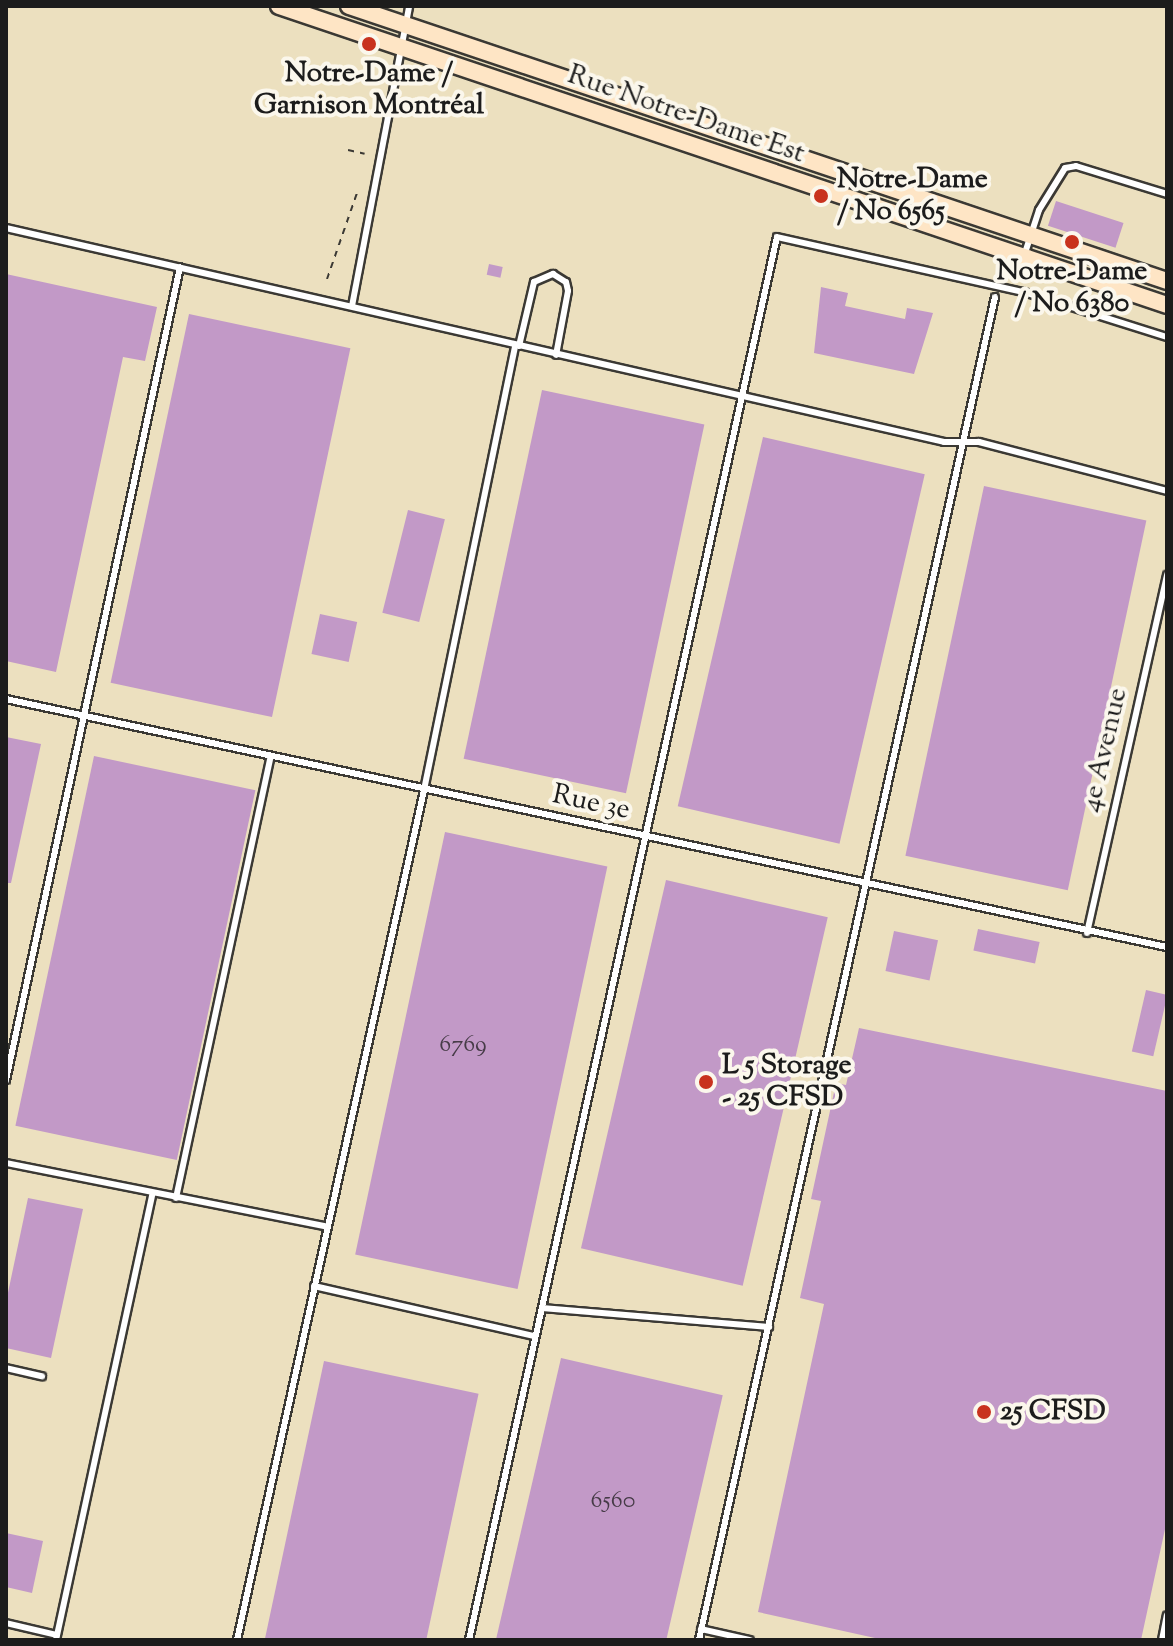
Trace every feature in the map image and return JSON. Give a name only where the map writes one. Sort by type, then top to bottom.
[{"type":"main road","name":"Rue Notre-Dame Est","points":[[279,6],[308,11],[402,47],[1167,305]]},
{"type":"main road","name":"Rue Notre-Dame Est","points":[[349,6],[1167,281]]},
{"type":"lane","points":[[352,306],[409,6]]},
{"type":"lane","points":[[1024,257],[1039,210],[1065,168],[1076,166],[1167,194]]},
{"type":"lane","points":[[6,228],[944,442],[979,442],[1167,491]]},
{"type":"lane","points":[[469,1640],[777,237],[1024,292],[1167,337]]},
{"type":"lane","points":[[6,1080],[180,267]]},
{"type":"lane","points":[[237,1640],[325,1226],[424,790],[517,346],[534,282],[553,274],[566,282],[568,291],[556,355]]},
{"type":"lane","points":[[699,1640],[995,297]]},
{"type":"lane","name":"4e Avenue","points":[[1087,933],[1167,575]]},
{"type":"lane","name":"Rue 3e","points":[[6,699],[866,887],[1167,947]]},
{"type":"lane","points":[[176,1198],[271,756]]},
{"type":"lane","points":[[6,1163],[325,1226]]},
{"type":"lane","points":[[6,1623],[57,1637],[153,1193]]},
{"type":"lane","points":[[314,1286],[534,1336]]},
{"type":"lane","points":[[542,1308],[769,1327]]},
{"type":"lane","points":[[6,1368],[42,1376]]},
{"type":"lane","points":[[1162,1640],[1167,1615]]},
{"type":"lane","points":[[701,1629],[750,1640]]},
{"type":"path","points":[[348,150],[365,154]]},
{"type":"path","points":[[327,279],[357,193]]},
{"type":"building","points":[[1056,201],[1124,223],[1115,248],[1048,226]]},
{"type":"building","points":[[489,264],[503,267],[500,278],[487,275]]},
{"type":"building","points":[[6,274],[157,307],[145,361],[123,357],[56,672],[6,661]]},
{"type":"building","points":[[821,287],[848,293],[845,306],[905,319],[907,308],[933,313],[914,374],[814,353]]},
{"type":"building","points":[[189,314],[350,348],[272,717],[111,683]]},
{"type":"building","points":[[542,390],[704,425],[626,793],[464,759]]},
{"type":"building","points":[[763,437],[925,474],[839,844],[678,806]]},
{"type":"building","points":[[984,486],[1146,521],[1068,890],[905,856]]},
{"type":"building","points":[[408,510],[445,519],[419,622],[382,613]]},
{"type":"building","points":[[320,614],[357,622],[349,662],[311,654]]},
{"type":"building","points":[[6,737],[41,744],[11,883],[6,883]]},
{"type":"building","points":[[94,756],[255,790],[177,1160],[15,1126]]},
{"type":"building","points":[[445,832],[607,867],[518,1289],[355,1255]]},
{"type":"building","name":"L 5 Storage - 25 CFSD","points":[[666,880],[828,917],[743,1286],[581,1248]]},
{"type":"building","points":[[978,929],[1040,942],[1035,964],[973,951]]},
{"type":"building","points":[[894,931],[938,940],[929,980],[885,971]]},
{"type":"building","points":[[1146,990],[1167,995],[1153,1056],[1132,1051]]},
{"type":"building","name":"25 CFSD","points":[[859,1028],[1167,1091],[1167,1520],[1141,1640],[884,1640],[758,1612],[824,1304],[800,1298],[821,1201],[811,1199],[836,1083],[846,1085]]},
{"type":"building","points":[[28,1198],[83,1209],[51,1358],[6,1348],[6,1302]]},
{"type":"building","points":[[561,1358],[723,1395],[666,1640],[496,1640]]},
{"type":"building","points":[[324,1361],[479,1394],[426,1640],[265,1640]]},
{"type":"building","points":[[6,1533],[43,1541],[32,1593],[6,1587]]},
{"type":"place","name":"Notre-Dame / Garnison Montréal","points":[[369,44]]},
{"type":"place","name":"Notre-Dame / No 6565","points":[[821,196]]},
{"type":"place","name":"Notre-Dame / No 6380","points":[[1072,242]]},
{"type":"place","name":"L 5 Storage - 25 CFSD","points":[[706,1082]]},
{"type":"place","name":"25 CFSD","points":[[984,1412]]}]
